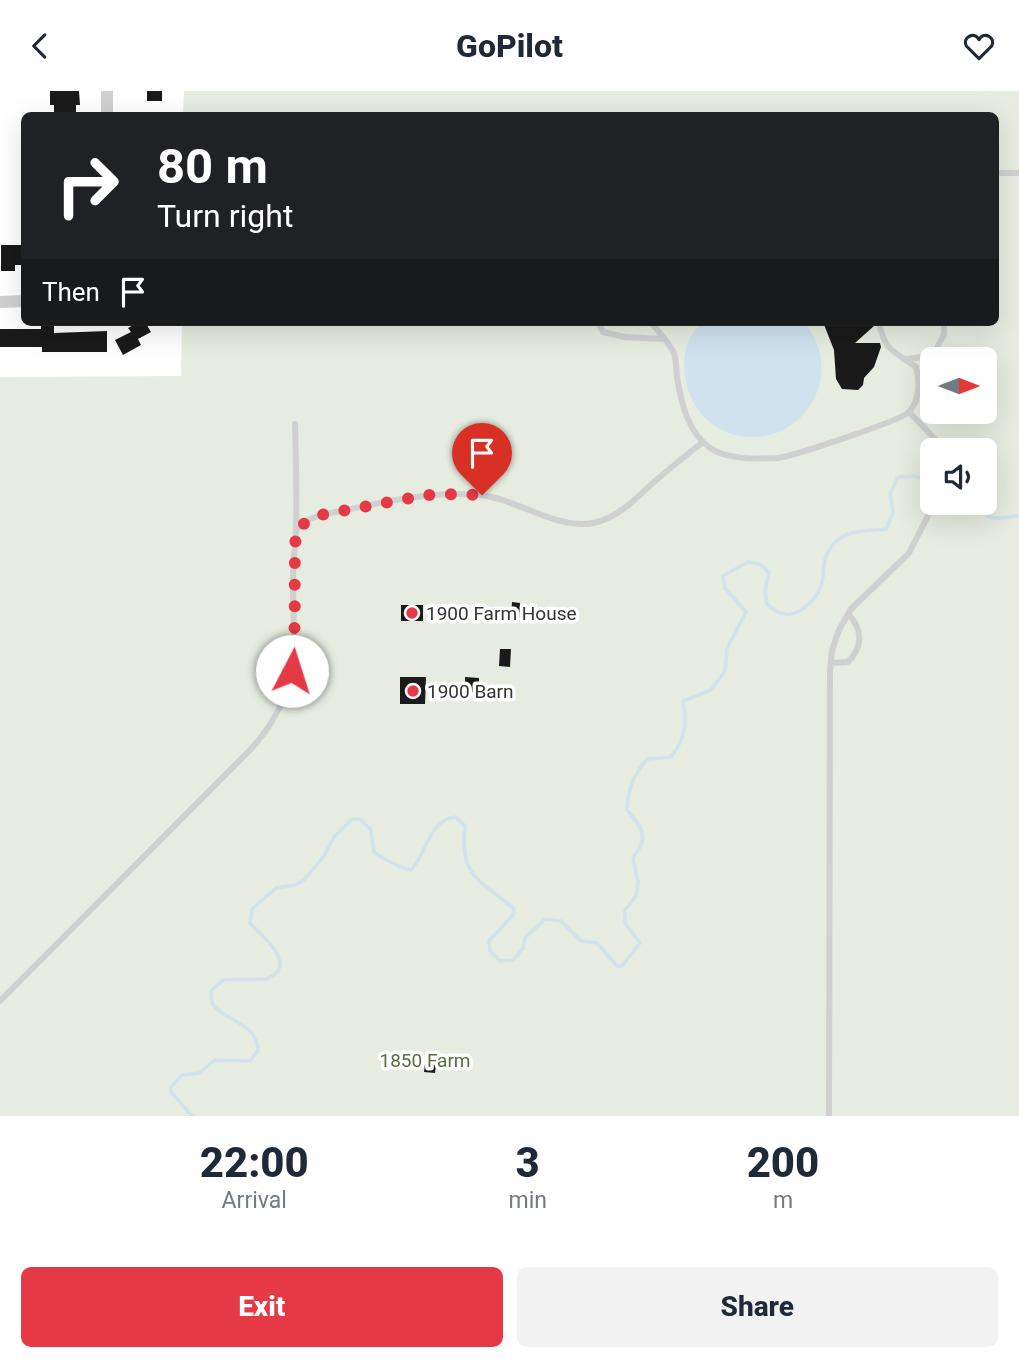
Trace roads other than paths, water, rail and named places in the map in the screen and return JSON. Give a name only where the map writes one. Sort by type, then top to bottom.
[{"type":"street","points":[[107,91],[107,112]]},
{"type":"street","points":[[0,302],[21,301]]},
{"type":"lane","points":[[999,173],[1019,173]]},
{"type":"lane","points":[[600,326],[603,332],[614,335],[664,339]]},
{"type":"lane","points":[[653,326],[673,352],[680,399],[694,431],[712,450],[756,459],[782,457],[886,423],[909,412],[920,381],[916,367],[892,353],[882,339],[880,326]]},
{"type":"lane","points":[[937,347],[944,334],[944,326]]},
{"type":"lane","points":[[905,359],[920,358]]},
{"type":"lane","points":[[909,412],[934,438]]},
{"type":"lane","points":[[0,1000],[251,749],[275,716],[292,671],[296,638],[293,578],[296,424]]},
{"type":"lane","points":[[296,530],[310,519],[321,515],[439,494],[482,495],[505,500],[562,521],[594,523],[614,516],[626,508],[703,442]]},
{"type":"lane","points":[[829,1116],[831,663],[839,631],[848,614],[857,601],[909,553],[928,515]]},
{"type":"lane","points":[[831,663],[848,662],[859,646],[859,628],[848,614]]},
{"type":"water","points":[[698,326],[807,326],[818,346],[822,364],[817,392],[804,414],[787,428],[766,436],[745,437],[724,431],[706,419],[693,401],[685,377],[685,354]]},
{"type":"waterway","points":[[192,1116],[171,1092],[171,1087],[182,1075],[199,1073],[215,1060],[250,1061],[258,1050],[251,1032],[216,1008],[212,1002],[211,991],[223,980],[266,979],[280,967],[276,951],[250,923],[252,909],[276,888],[295,885],[304,880],[324,856],[334,837],[352,819],[360,819],[371,830],[374,852],[391,863],[411,870],[434,830],[447,819],[456,817],[465,826],[465,857],[469,867],[482,883],[514,909],[513,915],[489,941],[490,951],[500,961],[513,960],[523,948],[525,938],[545,919],[561,921],[581,941],[597,943],[617,966],[622,966],[640,943],[625,923],[625,910],[636,896],[638,882],[633,858],[643,836],[640,827],[627,810],[630,789],[638,770],[647,759],[671,757],[676,750],[684,731],[683,701],[711,690],[725,671],[727,648],[746,612],[725,588],[723,576],[748,562],[760,564],[769,573],[765,591],[767,604],[780,613],[797,612],[812,601],[819,591],[826,556],[832,546],[850,534],[886,529],[893,513],[890,494],[898,477],[920,477]]},
{"type":"waterway","points":[[986,515],[994,518],[1019,516]]},
{"type":"place","name":"1900 Farm House","points":[[412,613]]},
{"type":"place","name":"1900 Barn","points":[[413,691]]},
{"type":"park label","name":"1850 Farm","points":[[425,1060]]}]
